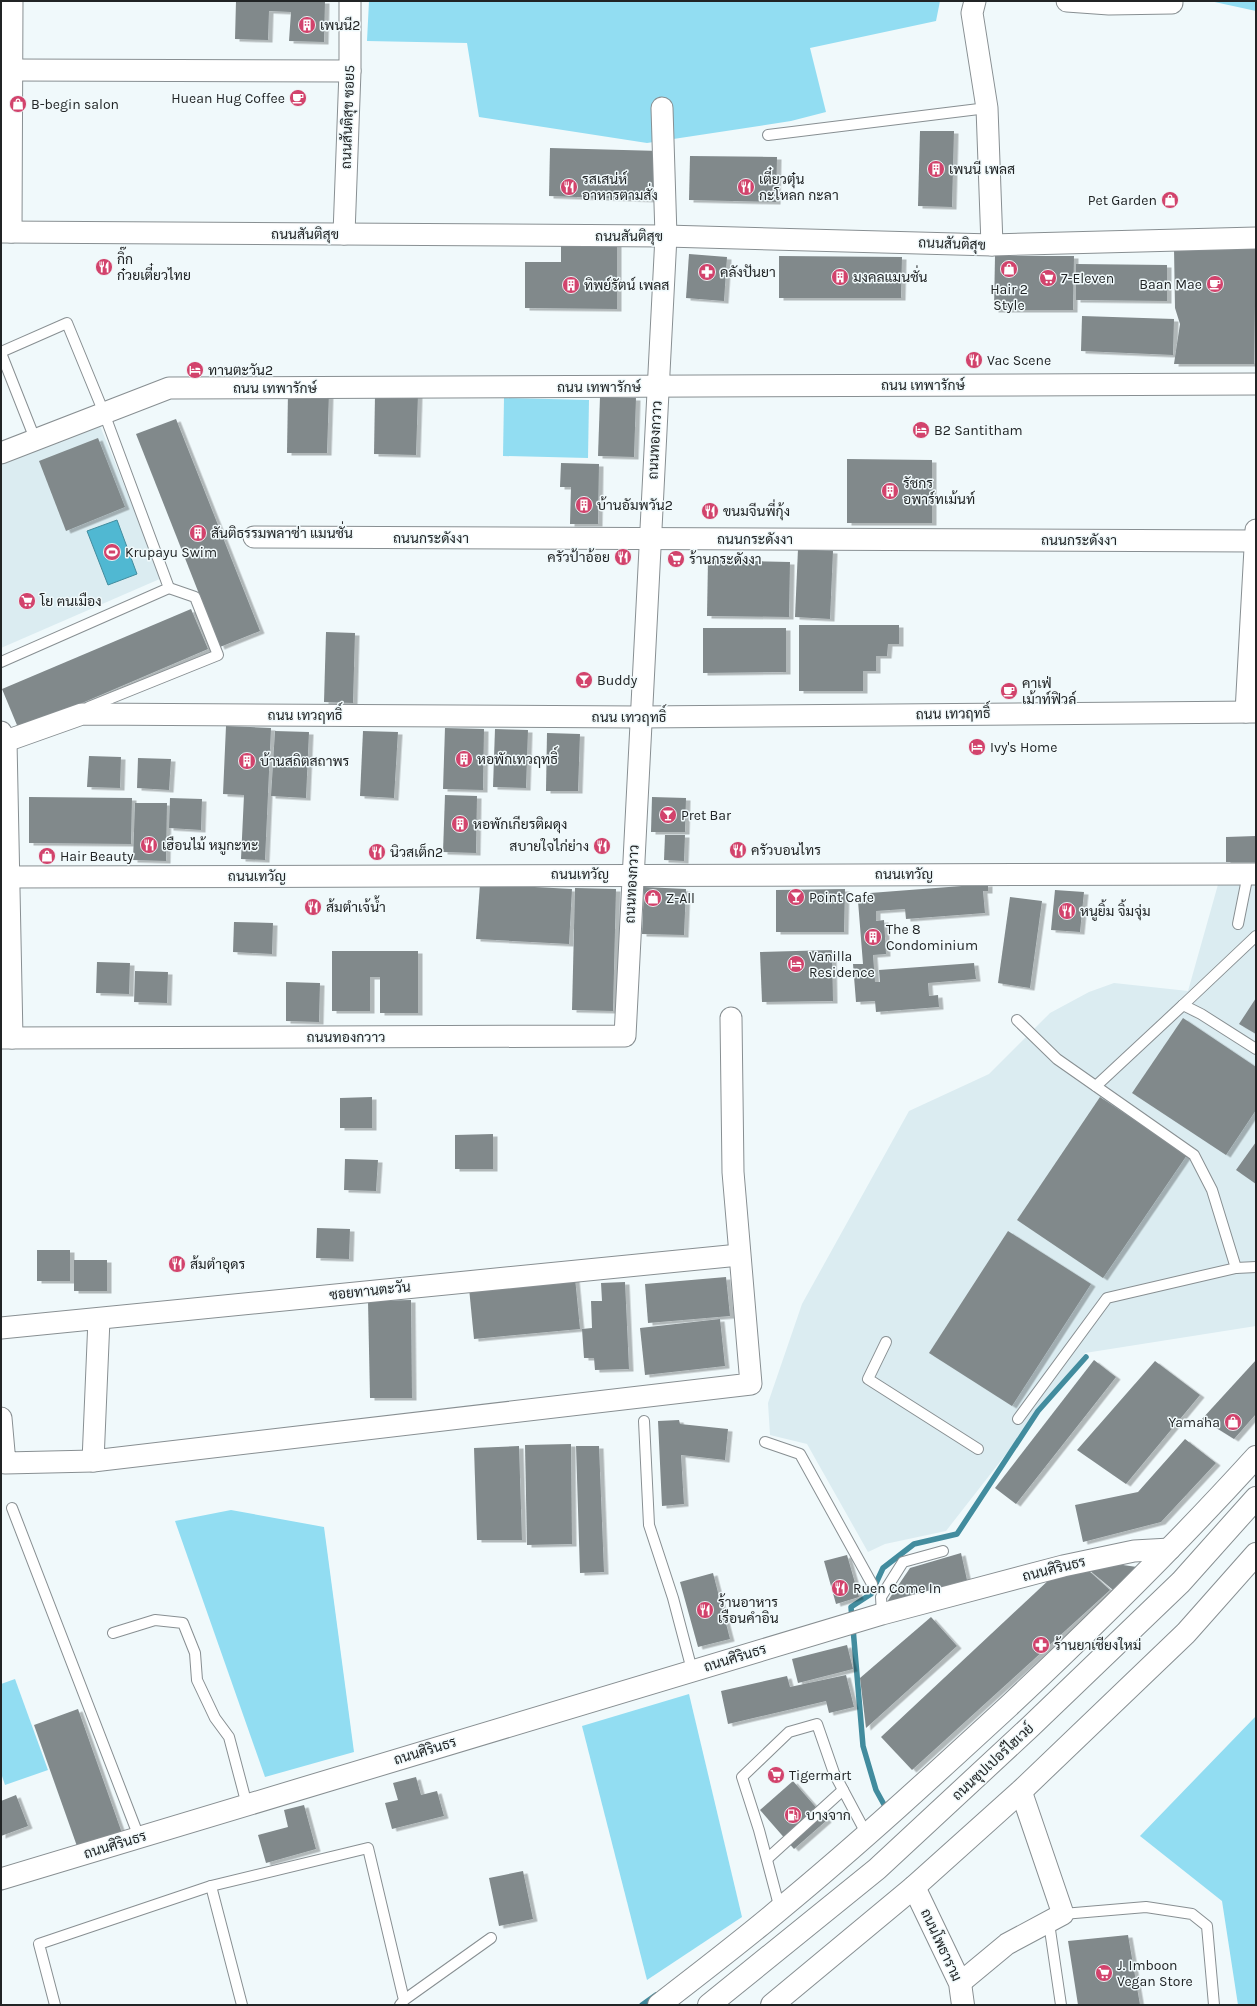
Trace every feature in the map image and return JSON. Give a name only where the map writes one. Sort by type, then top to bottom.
[{"type":"main road","points":[[659,2005],[780,1909],[1071,1647],[1170,1549],[1256,1457]]},
{"type":"main road","name":"ถนนซุปเปอร์ไฮเวย์","points":[[709,2005],[877,1869],[1020,1737],[1181,1582],[1256,1498]]},
{"type":"main road","points":[[772,2005],[914,1887],[1020,1791],[1186,1633],[1256,1554]]},
{"type":"main road","name":"ถนนโพธาราม","points":[[914,1887],[960,1983],[963,2005]]},
{"type":"street","points":[[6,232],[13,70],[12,1]]},
{"type":"street","name":"ถนนสันติสุข ซอย5","points":[[344,234],[350,71],[350,1]]},
{"type":"street","points":[[975,1],[972,13],[987,108],[992,245]]},
{"type":"street","points":[[1067,1],[1109,4],[1172,3]]},
{"type":"street","points":[[13,70],[350,71]]},
{"type":"street","name":"ถนนทองกวาว","points":[[6,1038],[625,1036],[640,717],[666,236],[662,108]]},
{"type":"street","name":"ถนนสันติสุข","points":[[6,232],[666,236],[992,245],[1256,238]]},
{"type":"street","name":"ถนน เทพารักษ์","points":[[1,452],[169,388],[1256,384]]},
{"type":"street","points":[[1251,712],[1256,535]]},
{"type":"street","name":"ถนนกระดังงา","points":[[254,537],[650,539],[1256,535]]},
{"type":"street","name":"ถนน เทวฤทธิ์","points":[[3,737],[82,714],[640,717],[1251,712]]},
{"type":"street","points":[[3,737],[6,1038]]},
{"type":"street","name":"ถนนเทวัญ","points":[[5,877],[632,874],[1252,874]]},
{"type":"street","points":[[1,1418],[5,1463],[93,1461],[751,1384],[733,1172],[731,1018]]},
{"type":"street","name":"ซอยทานตะวัน","points":[[1,1328],[739,1255]]},
{"type":"street","points":[[93,1461],[99,1319]]},
{"type":"street","name":"ถนนศิรินธร","points":[[1,1879],[876,1615],[1077,1563],[1134,1551],[1170,1549]]},
{"type":"street","points":[[960,1983],[1007,1944],[1056,1919],[1020,1791]]},
{"type":"lane","points":[[768,135],[987,108]]},
{"type":"lane","points":[[35,439],[1,353],[67,323],[104,413],[169,588]]},
{"type":"lane","points":[[1,662],[169,588],[195,597],[218,655],[89,707]]},
{"type":"lane","points":[[1238,924],[1252,874]]},
{"type":"lane","points":[[1096,1086],[1256,936]]},
{"type":"lane","points":[[1183,1005],[1201,1014],[1256,1049]]},
{"type":"lane","points":[[1017,1020],[1056,1059],[1194,1155],[1212,1190],[1236,1268]]},
{"type":"lane","points":[[1018,1419],[1107,1298],[1236,1268],[1256,1267]]},
{"type":"lane","points":[[886,1342],[868,1378],[978,1449]]},
{"type":"lane","points":[[644,1421],[649,1525],[673,1598],[692,1670]]},
{"type":"lane","points":[[765,1442],[800,1454],[872,1584]]},
{"type":"lane","points":[[12,1508],[139,1837]]},
{"type":"lane","points":[[876,1615],[880,1597],[903,1562],[943,1551]]},
{"type":"lane","points":[[113,1634],[155,1620],[183,1623],[194,1653],[197,1680],[215,1718],[229,1737],[248,1804]]},
{"type":"lane","points":[[780,1909],[767,1859],[742,1777],[789,1732],[817,1724],[834,1773],[865,1832]]},
{"type":"lane","points":[[767,1859],[843,1790]]},
{"type":"lane","points":[[55,2005],[39,1944],[211,1886],[368,1848],[402,2003],[491,1938]]},
{"type":"lane","points":[[211,1886],[242,2005]]},
{"type":"lane","points":[[1061,2005],[1056,1919],[1146,1907],[1192,1914],[1207,1926],[1214,2005]]},
{"type":"shaded area","points":[[369,1],[940,1],[936,21],[810,48],[826,112],[791,121],[647,143],[479,117],[467,43],[367,41]]},
{"type":"shaded area","points":[[1210,1],[1256,1],[1256,11]]},
{"type":"shaded area","points":[[504,398],[589,400],[588,458],[503,456]]},
{"type":"shaded area","points":[[100,426],[162,578],[1,648],[1,464]]},
{"type":"shaded area","name":"Krupayu Swim","points":[[117,520],[137,574],[108,585],[87,531]]},
{"type":"shaded area","points":[[1219,881],[1256,882],[1256,1326],[1085,1353],[946,1531],[885,1544],[868,1552],[807,1444],[770,1435],[768,1403],[802,1304],[909,1111],[989,1074],[1050,1013],[1089,992],[1114,983],[1188,991]]},
{"type":"shaded area","points":[[231,1510],[324,1527],[354,1752],[265,1777],[175,1521]]},
{"type":"shaded area","points":[[15,1679],[48,1770],[5,1785],[1,1773],[1,1684]]},
{"type":"shaded area","points":[[689,1694],[742,1917],[647,1980],[582,1726]]},
{"type":"shaded area","points":[[1256,1716],[1256,2005],[1238,2005],[1222,1901],[1140,1836]]},
{"type":"building","name":"เพนนี2","points":[[236,1],[325,1],[324,42],[289,41],[291,12],[269,11],[268,40],[235,39]]},
{"type":"building","name":"เพนนี เพลส","points":[[920,131],[954,131],[952,207],[918,206]]},
{"type":"building","points":[[550,148],[660,151],[658,200],[549,196]]},
{"type":"building","points":[[690,156],[777,157],[776,202],[689,200]]},
{"type":"building","name":"ทิพย์รัตน์ เพลส","points":[[561,242],[617,242],[617,309],[525,308],[525,262],[561,262]]},
{"type":"building","name":"Baan Mae","points":[[1174,248],[1256,248],[1254,364],[1174,364],[1180,324],[1175,308]]},
{"type":"building","points":[[689,254],[727,257],[724,301],[686,298]]},
{"type":"building","name":"มงคลแมนชั่น","points":[[779,256],[902,257],[901,298],[779,298]]},
{"type":"building","points":[[995,256],[1074,256],[1073,310],[994,310]]},
{"type":"building","points":[[1076,264],[1167,265],[1167,301],[1076,300]]},
{"type":"building","points":[[1082,316],[1174,319],[1173,355],[1081,351]]},
{"type":"building","points":[[288,392],[329,393],[327,453],[287,453]]},
{"type":"building","points":[[375,395],[418,395],[416,455],[374,454]]},
{"type":"building","points":[[600,397],[636,398],[634,457],[598,456]]},
{"type":"building","name":"สันติธรรมพลาซ่า แมนชั่น","points":[[176,419],[260,631],[220,647],[136,434]]},
{"type":"building","points":[[98,438],[125,507],[66,531],[39,461]]},
{"type":"building","name":"รัชกร อพาร์ทเม้นท์","points":[[847,459],[932,460],[932,523],[847,523]]},
{"type":"building","name":"บ้านอัมพวัน2","points":[[561,463],[599,464],[598,524],[570,524],[571,487],[560,487]]},
{"type":"building","points":[[798,549],[833,551],[830,619],[795,617]]},
{"type":"building","points":[[708,560],[790,562],[789,617],[707,616]]},
{"type":"building","points":[[191,609],[208,649],[19,730],[2,689]]},
{"type":"building","points":[[799,625],[899,625],[899,644],[888,644],[887,656],[876,656],[876,671],[863,671],[863,691],[799,691]]},
{"type":"building","points":[[703,628],[786,628],[786,672],[703,673]]},
{"type":"building","points":[[326,632],[355,633],[353,703],[324,702]]},
{"type":"building","name":"บ้านสถิตสถาพร","points":[[226,726],[271,728],[265,860],[241,859],[244,795],[223,794]]},
{"type":"building","name":"หอพักเทวฤทธิ์","points":[[445,728],[484,729],[483,790],[443,789]]},
{"type":"building","name":"หอพักเกียรติผดุง","points":[[495,729],[528,730],[526,788],[493,787]]},
{"type":"building","points":[[275,731],[309,732],[306,798],[271,796]]},
{"type":"building","points":[[363,731],[398,732],[394,798],[360,796]]},
{"type":"building","name":"หอพักเกียรติผดุง","points":[[547,733],[580,734],[578,791],[546,791]]},
{"type":"building","points":[[89,756],[121,757],[120,788],[87,787]]},
{"type":"building","points":[[138,758],[171,759],[169,790],[137,788]]},
{"type":"building","name":"หอพักเกียรติผดุง","points":[[445,795],[477,796],[476,853],[443,852]]},
{"type":"building","points":[[29,797],[132,798],[131,844],[29,843]]},
{"type":"building","name":"Pret Bar","points":[[652,797],[686,798],[685,832],[651,832]]},
{"type":"building","points":[[170,798],[202,799],[201,830],[169,828]]},
{"type":"building","points":[[135,803],[167,803],[166,861],[133,860]]},
{"type":"building","points":[[665,835],[685,835],[684,861],[664,860]]},
{"type":"building","points":[[1256,836],[1256,862],[1226,862],[1226,837]]},
{"type":"building","points":[[480,884],[572,889],[569,944],[476,939]]},
{"type":"building","name":"The 8 Condominium","points":[[988,884],[988,891],[983,891],[985,913],[906,919],[905,909],[876,911],[876,921],[884,920],[886,954],[873,955],[875,982],[880,982],[879,970],[974,963],[976,979],[928,983],[929,996],[938,995],[939,1007],[876,1012],[875,1001],[856,1002],[853,964],[863,964],[858,901],[871,900],[870,893]]},
{"type":"building","points":[[644,887],[686,889],[684,935],[642,934]]},
{"type":"building","points":[[575,888],[616,889],[613,1011],[572,1010]]},
{"type":"building","points":[[845,889],[844,932],[776,932],[776,890]]},
{"type":"building","name":"หนูยิ้ม จิ้มจุ่ม","points":[[1055,890],[1084,892],[1080,932],[1051,930]]},
{"type":"building","points":[[1010,897],[1042,901],[1030,988],[998,983]]},
{"type":"building","points":[[234,922],[273,923],[272,954],[233,952]]},
{"type":"building","name":"Vanilla Residence","points":[[832,950],[833,1001],[762,1002],[760,952]]},
{"type":"building","points":[[332,951],[418,951],[418,1013],[380,1013],[380,977],[370,977],[370,1011],[332,1011]]},
{"type":"building","points":[[97,962],[130,963],[129,994],[96,993]]},
{"type":"building","points":[[135,971],[168,972],[167,1003],[134,1002]]},
{"type":"building","points":[[286,982],[320,983],[319,1022],[286,1021]]},
{"type":"building","points":[[1256,998],[1256,1034],[1239,1024]]},
{"type":"building","points":[[1183,1018],[1256,1067],[1256,1110],[1226,1155],[1132,1093]]},
{"type":"building","points":[[372,1097],[372,1128],[340,1128],[340,1098]]},
{"type":"building","points":[[1100,1097],[1187,1155],[1103,1278],[1017,1220]]},
{"type":"building","points":[[493,1134],[493,1169],[455,1169],[455,1135]]},
{"type":"building","points":[[1256,1142],[1256,1184],[1236,1170]]},
{"type":"building","points":[[345,1159],[378,1160],[376,1191],[344,1190]]},
{"type":"building","points":[[317,1228],[350,1229],[349,1259],[316,1258]]},
{"type":"building","points":[[1008,1231],[1091,1284],[1012,1406],[929,1353]]},
{"type":"building","points":[[37,1250],[70,1250],[70,1281],[37,1281]]},
{"type":"building","points":[[74,1260],[107,1260],[107,1291],[74,1291]]},
{"type":"building","points":[[726,1277],[730,1316],[648,1323],[645,1284]]},
{"type":"building","points":[[575,1278],[580,1329],[474,1339],[469,1288]]},
{"type":"building","points":[[625,1282],[629,1369],[595,1370],[594,1358],[584,1358],[582,1329],[592,1328],[591,1301],[602,1301],[601,1283]]},
{"type":"building","points":[[411,1300],[412,1398],[370,1398],[368,1301]]},
{"type":"building","points":[[720,1319],[725,1366],[645,1375],[640,1328]]},
{"type":"building","points":[[1094,1360],[1116,1377],[1016,1504],[995,1488]]},
{"type":"building","points":[[1256,1360],[1256,1414],[1234,1439],[1202,1419]]},
{"type":"building","points":[[1155,1361],[1200,1395],[1126,1484],[1077,1450]]},
{"type":"building","points":[[679,1420],[680,1424],[728,1429],[725,1460],[681,1455],[684,1504],[662,1506],[658,1421]]},
{"type":"building","points":[[1185,1439],[1216,1463],[1161,1522],[1083,1542],[1075,1505],[1138,1492]]},
{"type":"building","points":[[571,1444],[572,1544],[527,1545],[525,1445]]},
{"type":"building","points":[[519,1446],[522,1540],[477,1540],[474,1448]]},
{"type":"building","points":[[576,1446],[599,1446],[604,1572],[580,1573]]},
{"type":"building","points":[[961,1553],[967,1580],[887,1602],[910,1568]]},
{"type":"building","points":[[847,1555],[859,1597],[836,1604],[824,1561]]},
{"type":"building","points":[[1109,1563],[1137,1567],[1113,1590],[1088,1569]]},
{"type":"building","points":[[1088,1570],[1110,1590],[912,1770],[881,1737],[1051,1578]]},
{"type":"building","name":"ร้านอาหาร เรือนคำอิน","points":[[713,1573],[730,1639],[698,1647],[680,1582]]},
{"type":"building","points":[[931,1617],[957,1646],[866,1728],[860,1678]]},
{"type":"building","points":[[847,1645],[853,1669],[798,1683],[792,1659]]},
{"type":"building","points":[[846,1675],[854,1707],[829,1713],[826,1701],[728,1724],[721,1691],[787,1676],[790,1687]]},
{"type":"building","points":[[78,1709],[123,1836],[78,1849],[34,1725]]},
{"type":"building","points":[[416,1777],[421,1795],[437,1791],[444,1816],[392,1829],[385,1803],[398,1800],[393,1783]]},
{"type":"building","name":"บางจาก","points":[[793,1781],[827,1820],[794,1849],[760,1810]]},
{"type":"building","points":[[16,1795],[28,1826],[1,1836],[1,1801]]},
{"type":"building","points":[[304,1805],[316,1849],[266,1863],[258,1835],[288,1827],[284,1810]]},
{"type":"building","points":[[523,1871],[533,1919],[499,1926],[489,1878]]},
{"type":"building","name":"J. Imboon Vegan Store","points":[[1128,1935],[1140,2005],[1078,2005],[1068,1941]]},
{"type":"waterway","points":[[852,1619],[851,1607],[871,1594],[883,1568],[914,1544],[957,1534],[1038,1411],[1086,1357]]},
{"type":"waterway","points":[[853,1628],[863,1746],[876,1790],[887,1810]]},
{"type":"waterway","points":[[642,2005],[656,1995]]},
{"type":"place","name":"เพนนี2","points":[[307,25]]},
{"type":"place","name":"Huean Hug Coffee","points":[[298,98]]},
{"type":"place","name":"B-begin salon","points":[[18,104]]},
{"type":"place","name":"เพนนี เพลส","points":[[936,169]]},
{"type":"place","name":"รสเสน่ห์ อาหารตามสั่ง","points":[[569,187]]},
{"type":"place","name":"เตี๋ยวตุ๋น กะโหลก กะลา","points":[[746,187]]},
{"type":"place","name":"Pet Garden","points":[[1170,200]]},
{"type":"place","name":"กิ๊ก ก๋วยเตี๋ยวไทย","points":[[104,267]]},
{"type":"place","name":"Hair 2 Style","points":[[1009,269]]},
{"type":"place","name":"คลังปันยา","points":[[707,272]]},
{"type":"place","name":"มงคลแมนชั่น","points":[[840,277]]},
{"type":"place","name":"7-Eleven","points":[[1048,278]]},
{"type":"place","name":"Baan Mae","points":[[1215,284]]},
{"type":"place","name":"ทิพย์รัตน์ เพลส","points":[[571,285]]},
{"type":"place","name":"Vac Scene","points":[[974,360]]},
{"type":"place","name":"ทานตะวัน2","points":[[195,370]]},
{"type":"place","name":"B2 Santitham","points":[[921,430]]},
{"type":"place","name":"รัชกร อพาร์ทเม้นท์","points":[[890,491]]},
{"type":"place","name":"บ้านอัมพวัน2","points":[[584,505]]},
{"type":"place","name":"ขนมจีนพี่กุ้ง","points":[[710,511]]},
{"type":"place","name":"สันติธรรมพลาซ่า แมนชั่น","points":[[198,533]]},
{"type":"place","name":"Krupayu Swim","points":[[112,552]]},
{"type":"place","name":"ครัวป้าอ้อย","points":[[623,557]]},
{"type":"place","name":"ร้านกระดังงา","points":[[676,559]]},
{"type":"place","name":"โย ฅนเมือง","points":[[27,601]]},
{"type":"place","name":"Buddy","points":[[584,680]]},
{"type":"place","name":"คาเฟ่ เม้าท์ฟิวล์","points":[[1009,691]]},
{"type":"place","name":"Ivy's Home","points":[[977,747]]},
{"type":"place","name":"หอพักเทวฤทธิ์","points":[[464,759]]},
{"type":"place","name":"บ้านสถิตสถาพร","points":[[247,761]]},
{"type":"place","name":"Pret Bar","points":[[668,815]]},
{"type":"place","name":"หอพักเกียรติผดุง","points":[[460,824]]},
{"type":"place","name":"เฮือนไม้ หมูกะทะ","points":[[149,845]]},
{"type":"place","name":"สบายใจไก่ย่าง","points":[[602,846]]},
{"type":"place","name":"ครัวบอนไทร","points":[[738,850]]},
{"type":"place","name":"นิวสเต็ก2","points":[[377,852]]},
{"type":"place","name":"Hair Beauty","points":[[47,856]]},
{"type":"place","name":"Point Cafe","points":[[796,897]]},
{"type":"place","name":"Z-All","points":[[653,898]]},
{"type":"place","name":"ส้มตำเจ้น้ำ","points":[[313,907]]},
{"type":"place","name":"หนูยิ้ม จิ้มจุ่ม","points":[[1067,911]]},
{"type":"place","name":"The 8 Condominium","points":[[873,937]]},
{"type":"place","name":"Vanilla Residence","points":[[796,964]]},
{"type":"place","name":"ส้มตำอุดร","points":[[177,1264]]},
{"type":"place","name":"Yamaha","points":[[1233,1422]]},
{"type":"place","name":"Ruen Come In","points":[[840,1588]]},
{"type":"place","name":"ร้านอาหาร เรือนคำอิน","points":[[705,1610]]},
{"type":"place","name":"ร้านยาเชียงใหม่","points":[[1041,1645]]},
{"type":"place","name":"Tigermart","points":[[776,1775]]},
{"type":"place","name":"บางจาก","points":[[793,1815]]},
{"type":"place","name":"J. Imboon Vegan Store","points":[[1104,1973]]}]
